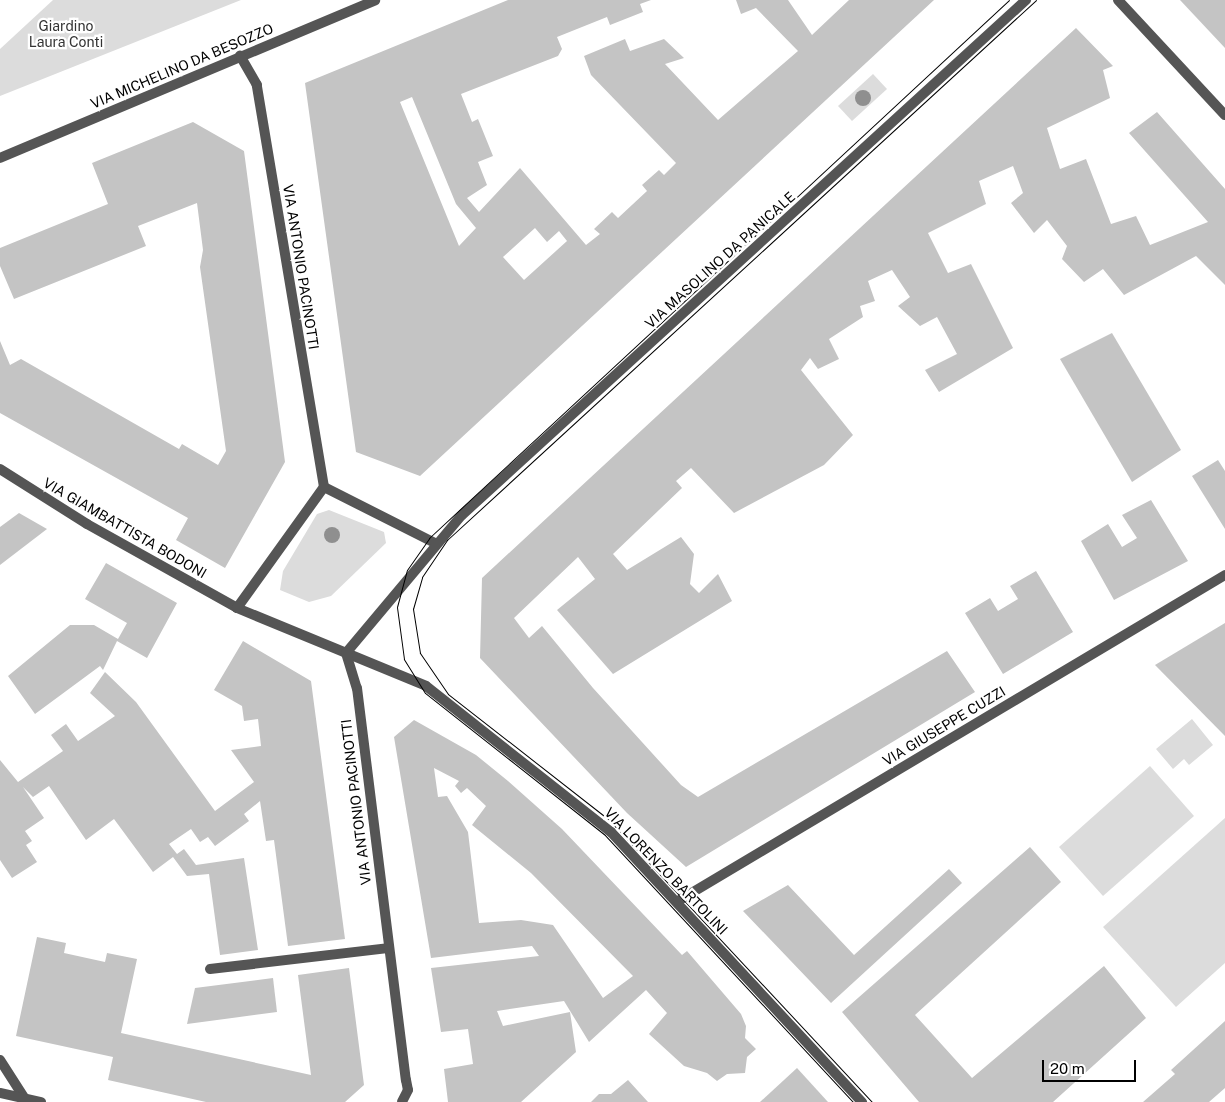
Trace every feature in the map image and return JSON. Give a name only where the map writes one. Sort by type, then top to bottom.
[{"type":"street","name":"VIA MICHELINO DA BESOZZO","points":[[0,158],[375,0]]},
{"type":"street","name":"VIA MASOLINO DA PANICALE","points":[[346,653],[435,543],[1026,0]]},
{"type":"street","points":[[1118,0],[1225,115]]},
{"type":"street","name":"VIA ANTONIO PACINOTTI","points":[[240,56],[257,85],[324,487]]},
{"type":"street","name":"VIA GIAMBATTISTA BODONI","points":[[0,469],[87,524],[238,608],[346,653]]},
{"type":"street","points":[[238,608],[324,487],[435,543]]},
{"type":"street","name":"VIA GIUSEPPE CUZZI","points":[[678,900],[1225,575]]},
{"type":"street","name":"VIA ANTONIO PACINOTTI","points":[[346,653],[357,688],[388,948],[408,1090],[402,1102]]},
{"type":"street","name":"VIA LORENZO BARTOLINI","points":[[346,653],[426,686],[585,809],[678,900],[862,1102]]},
{"type":"street","points":[[210,969],[388,948]]},
{"type":"street","points":[[0,1060],[25,1099]]},
{"type":"street","points":[[0,1093],[41,1102]]},
{"type":"green space","name":"Giardino Laura Conti","points":[[53,0],[241,0],[0,96],[0,49]]},
{"type":"green space","points":[[873,74],[887,89],[852,121],[838,106]]},
{"type":"green space","points":[[329,510],[384,532],[386,543],[331,596],[309,602],[280,590],[283,571],[317,514]]},
{"type":"green space","points":[[1192,719],[1213,745],[1189,765],[1184,759],[1173,769],[1156,749]]},
{"type":"green space","points":[[1150,766],[1194,816],[1103,896],[1059,847]]},
{"type":"green space","points":[[1225,818],[1225,963],[1176,1007],[1103,927]]},
{"type":"building","points":[[508,0],[651,0],[640,4],[643,12],[610,25],[607,17],[557,37],[562,49],[558,56],[461,94],[472,122],[478,119],[493,156],[478,162],[487,185],[467,198],[479,212],[520,168],[586,245],[600,234],[594,229],[612,212],[618,218],[647,191],[642,185],[659,170],[664,175],[676,163],[591,75],[584,56],[625,39],[630,51],[664,39],[684,58],[665,64],[718,120],[798,51],[756,8],[741,14],[736,0],[788,0],[812,35],[849,0],[934,0],[420,476],[356,452],[305,83]],"holes":[[[412,97],[456,204],[476,228],[459,246],[400,102]],[[535,228],[547,242],[559,231],[567,241],[524,280],[503,257]]]},
{"type":"building","points":[[1180,0],[1225,0],[1225,48]]},
{"type":"building","points":[[1076,28],[1113,66],[1103,70],[1110,98],[1047,128],[1060,169],[1086,159],[1111,224],[1136,216],[1150,245],[1208,222],[1129,133],[1157,112],[1225,189],[1225,285],[1196,256],[1124,295],[1103,269],[1084,282],[1062,259],[1067,246],[1047,220],[1034,233],[1011,203],[1023,193],[1013,166],[979,181],[986,204],[928,233],[948,273],[971,264],[1013,348],[939,392],[925,370],[957,354],[937,317],[920,326],[898,306],[910,297],[892,270],[868,281],[875,301],[860,306],[863,317],[829,339],[839,359],[818,369],[810,358],[801,370],[853,435],[824,465],[734,513],[691,468],[676,481],[682,488],[613,554],[627,570],[681,537],[694,554],[690,584],[699,593],[718,574],[732,601],[613,674],[557,610],[595,579],[578,557],[514,618],[529,638],[542,626],[593,688],[681,785],[698,797],[947,651],[975,692],[686,867],[627,813],[480,658],[482,578]]},
{"type":"building","points":[[193,122],[244,151],[285,462],[225,568],[176,540],[188,518],[0,413],[0,341],[10,365],[21,359],[179,449],[182,444],[218,465],[226,451],[200,267],[203,250],[197,203],[138,226],[146,246],[14,299],[0,266],[0,248],[108,204],[92,163]]},
{"type":"building","points":[[1112,333],[1181,450],[1132,482],[1060,359]]},
{"type":"building","points":[[1218,460],[1225,471],[1225,529],[1192,476]]},
{"type":"building","points":[[1151,500],[1188,561],[1114,600],[1081,541],[1108,524],[1122,547],[1137,538],[1122,515]]},
{"type":"building","points":[[19,513],[47,529],[0,565],[0,527]]},
{"type":"building","points":[[106,563],[177,603],[147,658],[117,641],[103,670],[100,666],[35,714],[8,676],[70,625],[94,625],[118,639],[127,623],[85,599]]},
{"type":"building","points":[[1036,571],[1073,632],[1003,674],[965,613],[990,598],[998,611],[1018,599],[1010,586]]},
{"type":"building","points":[[1225,623],[1225,736],[1155,665]]},
{"type":"building","points":[[243,641],[311,681],[345,939],[288,946],[274,840],[266,841],[260,801],[244,814],[249,821],[215,846],[208,837],[200,842],[191,829],[169,844],[177,854],[184,849],[196,865],[244,858],[258,950],[220,955],[209,874],[187,876],[173,857],[153,872],[114,819],[86,840],[49,786],[33,797],[23,787],[44,818],[25,831],[32,841],[26,845],[37,862],[12,878],[0,860],[0,760],[18,782],[63,751],[51,735],[66,724],[78,741],[115,716],[90,693],[105,672],[136,702],[215,811],[254,782],[231,750],[261,746],[258,719],[244,721],[242,706],[214,690]]},
{"type":"building","points":[[414,720],[476,755],[562,829],[682,955],[687,951],[741,1014],[746,1026],[745,1038],[756,1049],[747,1057],[745,1073],[727,1074],[717,1081],[707,1073],[684,1066],[649,1034],[667,1013],[646,990],[589,1042],[564,1001],[497,1011],[503,1026],[570,1012],[576,1052],[521,1102],[448,1102],[444,1069],[473,1064],[468,1029],[441,1032],[431,968],[539,956],[532,946],[431,958],[394,737]],"holes":[[[434,768],[459,781],[455,786],[461,793],[467,788],[486,806],[472,825],[531,873],[633,976],[603,998],[553,925],[521,920],[479,923],[468,832],[447,796],[438,797]]]},
{"type":"building","points":[[1030,847],[1061,882],[915,1015],[972,1078],[1104,966],[1146,1018],[1053,1102],[919,1102],[842,1012]]},
{"type":"building","points":[[949,869],[962,883],[831,1003],[743,911],[788,885],[854,955]]},
{"type":"building","points":[[37,937],[66,943],[64,953],[105,962],[107,953],[137,959],[121,1033],[311,1075],[298,975],[349,968],[364,1085],[345,1102],[206,1102],[108,1080],[113,1057],[16,1036]]},
{"type":"building","points":[[273,978],[277,1012],[187,1024],[195,988]]},
{"type":"building","points":[[1225,1021],[1225,1088],[1209,1102],[1143,1102],[1175,1074],[1171,1070]]},
{"type":"building","points":[[797,1068],[828,1102],[760,1102]]},
{"type":"building","points":[[628,1080],[648,1102],[591,1102],[599,1094],[611,1094]]},
{"type":"tram line","points":[[853,1102],[605,835],[425,693],[404,659],[397,607],[407,570],[429,538],[1009,0]]},
{"type":"tram line","points":[[872,1102],[608,819],[448,694],[420,653],[413,609],[422,577],[447,540],[1036,0]]}]
